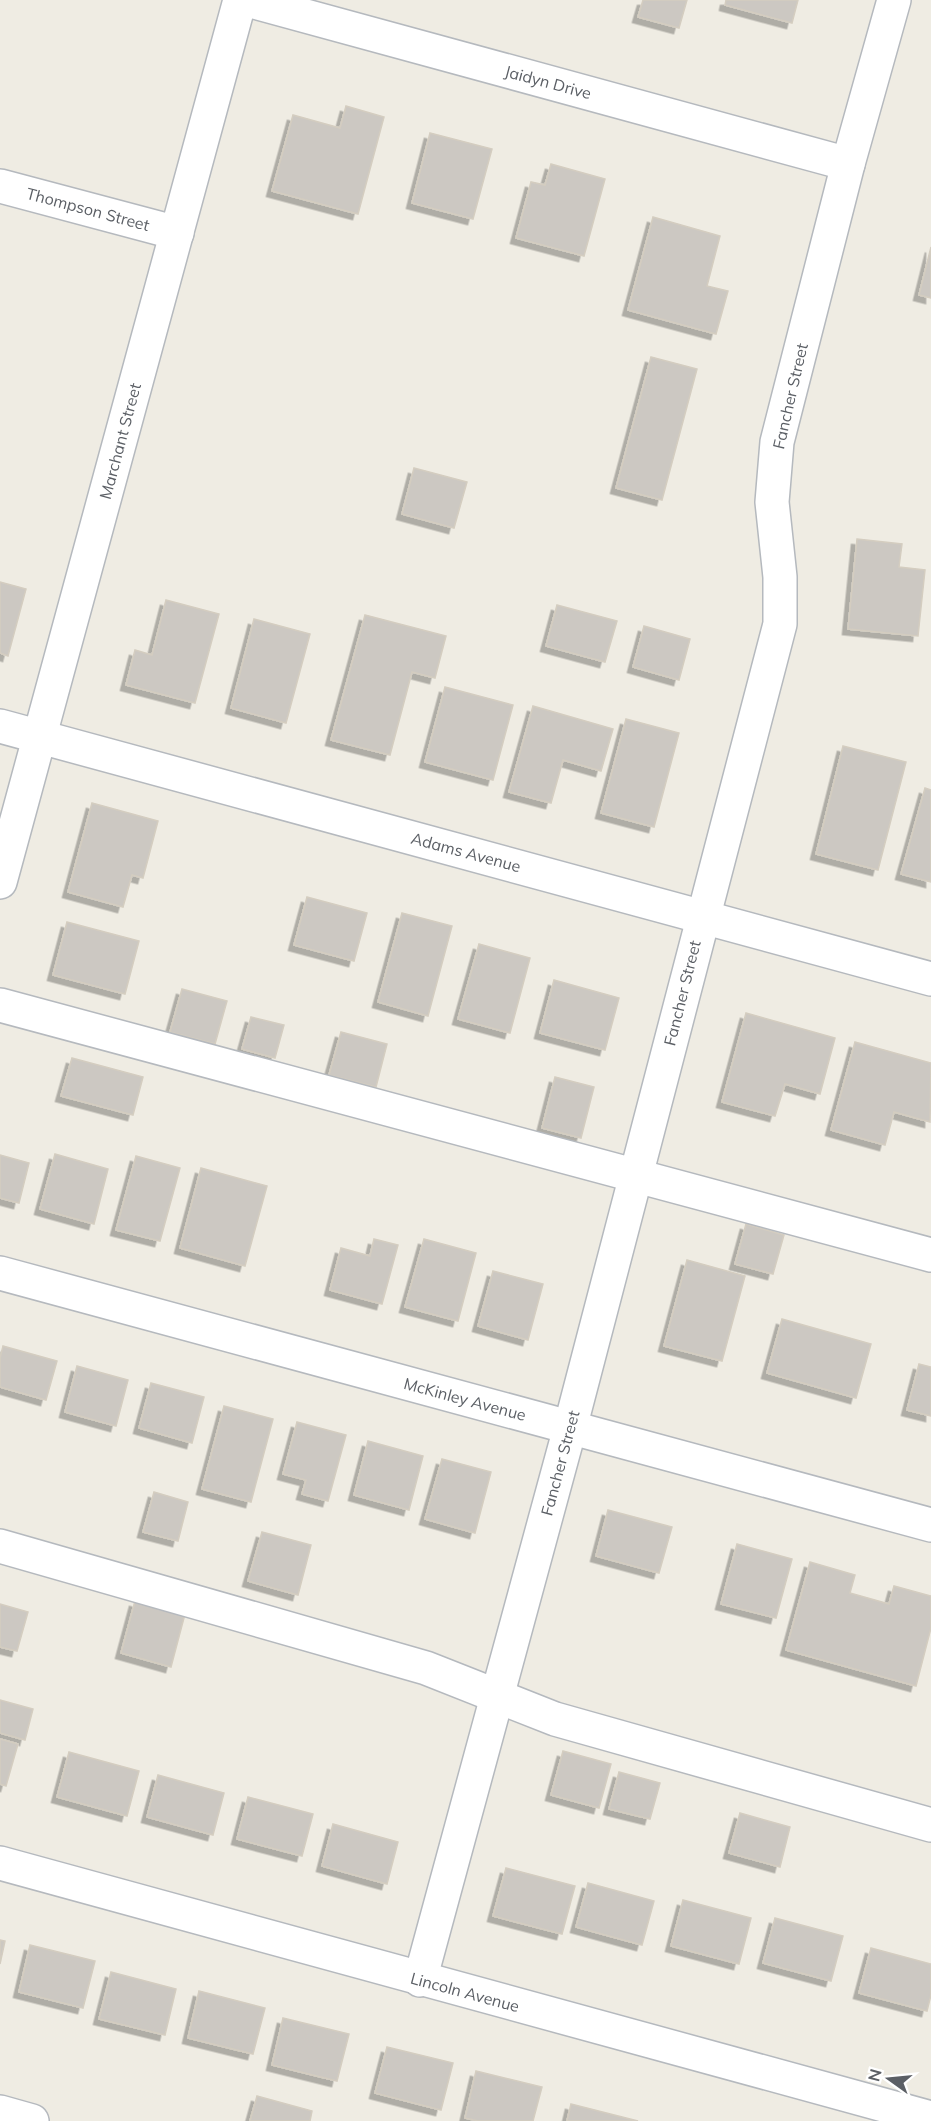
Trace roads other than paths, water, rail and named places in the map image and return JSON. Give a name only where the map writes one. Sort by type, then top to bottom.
[{"type":"street","name":"Marchant Street","points":[[0,882],[240,0]]},
{"type":"street","name":"Jaidyn Drive","points":[[247,0],[849,164]]},
{"type":"street","name":"Fancher Street","points":[[420,1980],[570,1428],[780,624],[780,577],[772,502],[777,442],[894,0]]},
{"type":"street","name":"Thompson Street","points":[[0,186],[177,233]]},
{"type":"street","name":"Adams Avenue","points":[[0,726],[931,979]]},
{"type":"street","points":[[0,1005],[931,1255]]},
{"type":"street","name":"McKinley Avenue","points":[[0,1273],[931,1525]]},
{"type":"street","points":[[0,1546],[426,1668],[555,1719],[931,1825]]},
{"type":"street","name":"Lincoln Avenue","points":[[0,1863],[420,1980],[931,2118]]},
{"type":"street","points":[[0,2112],[32,2121]]}]
